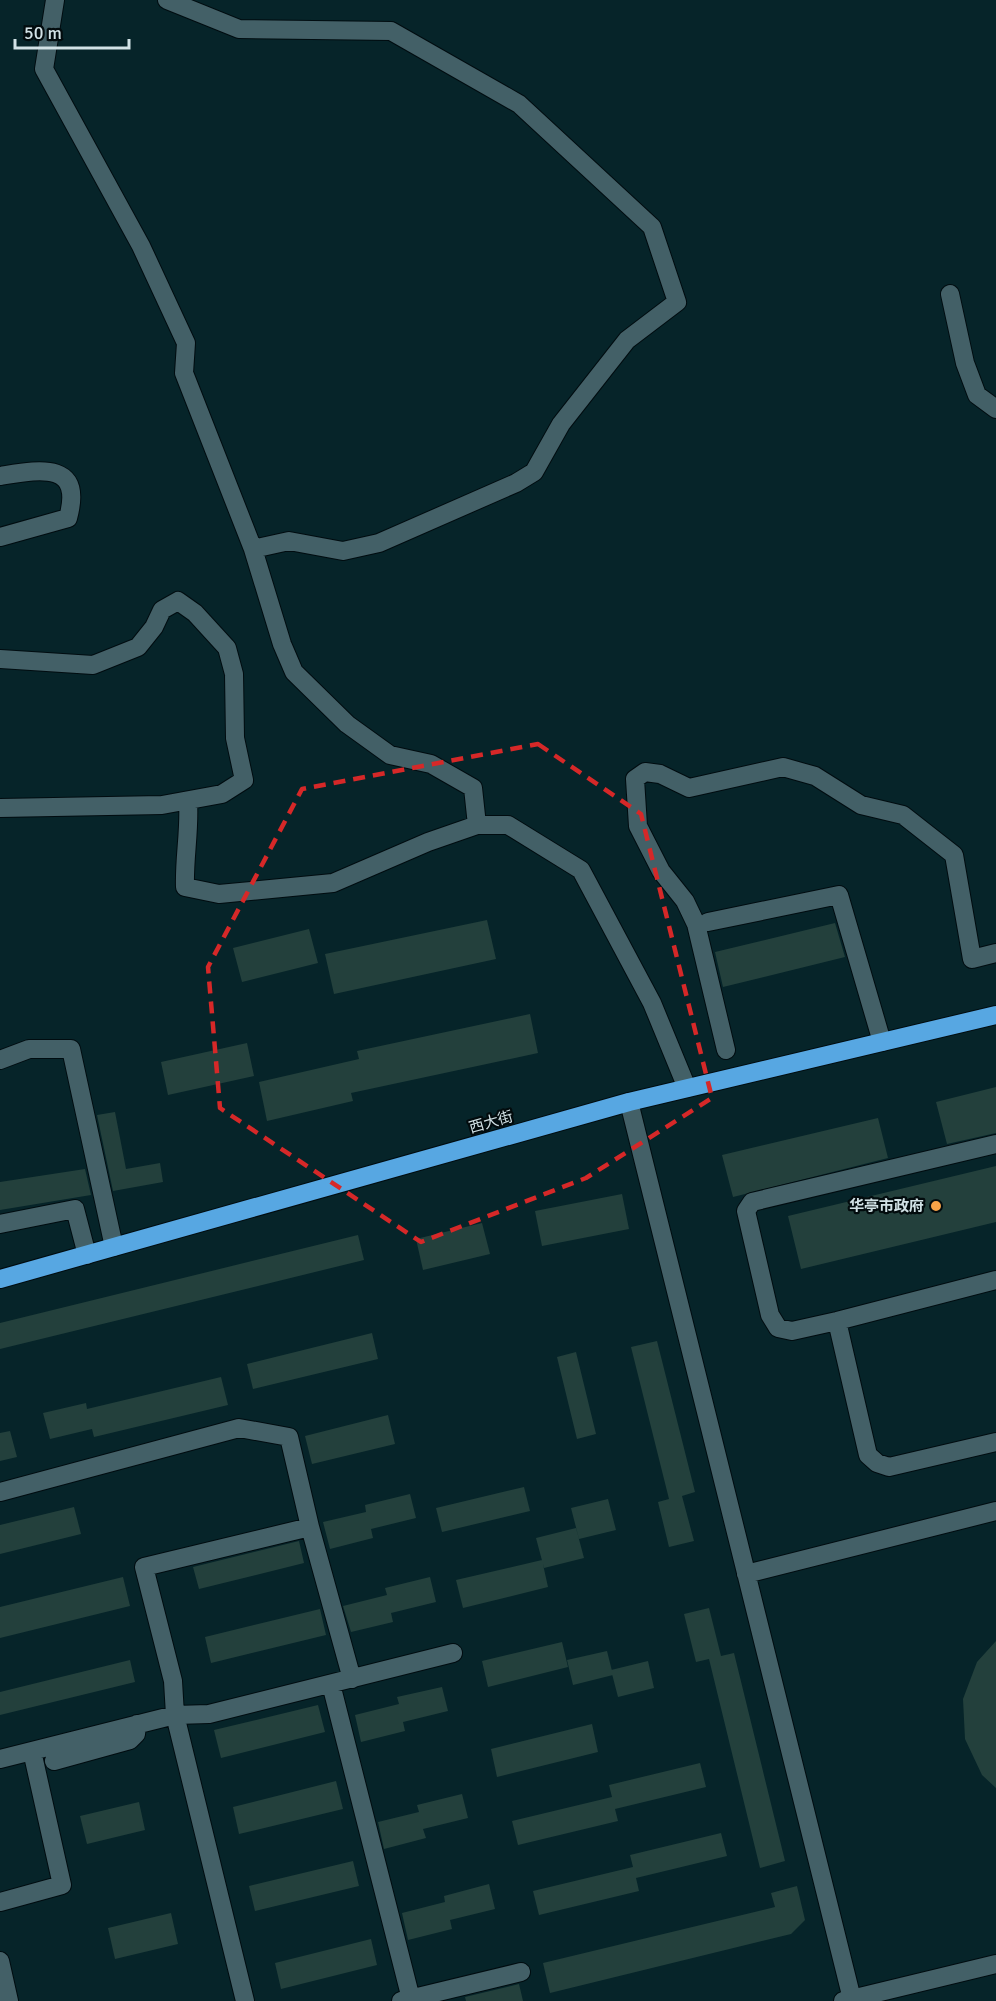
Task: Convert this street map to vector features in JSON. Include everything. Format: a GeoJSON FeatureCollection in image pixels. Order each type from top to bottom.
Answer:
{"type":"FeatureCollection","features":[{"type":"Feature","properties":{"kind":"highway","name":"西大街"},"geometry":{"type":"LineString","coordinates":[[0,1280],[629,1102],[996,1015]]}},
{"type":"Feature","properties":{"kind":"street"},"geometry":{"type":"LineString","coordinates":[[55,0],[44,69],[141,246],[186,343],[184,373],[254,549],[282,644],[294,672],[347,724],[390,755],[431,764],[473,788],[477,825]]}},
{"type":"Feature","properties":{"kind":"street"},"geometry":{"type":"LineString","coordinates":[[167,0],[239,29],[391,31],[519,104],[652,227],[677,302],[627,340],[561,424],[534,472],[516,483],[380,543],[343,550],[289,541],[254,549]]}},
{"type":"Feature","properties":{"kind":"street"},"geometry":{"type":"LineString","coordinates":[[950,294],[965,363],[977,395],[996,409]]}},
{"type":"Feature","properties":{"kind":"street"},"geometry":{"type":"LineString","coordinates":[[0,476],[38,469],[56,473],[70,485],[74,498],[69,518],[0,537]]}},
{"type":"Feature","properties":{"kind":"street"},"geometry":{"type":"LineString","coordinates":[[0,659],[93,665],[138,647],[154,627],[162,610],[178,601],[195,613],[227,648],[234,674],[235,738],[244,780],[222,794],[162,805],[0,808]]}},
{"type":"Feature","properties":{"kind":"street"},"geometry":{"type":"LineString","coordinates":[[726,1050],[696,924],[685,901],[661,871],[638,826],[635,779],[645,772],[660,774],[689,788],[783,767],[815,776],[861,805],[903,815],[954,855],[972,959],[996,953]]}},
{"type":"Feature","properties":{"kind":"street"},"geometry":{"type":"LineString","coordinates":[[188,801],[190,833],[184,863],[185,887],[219,894],[333,883],[428,842],[477,825],[508,825],[581,870],[652,1003],[687,1088]]}},
{"type":"Feature","properties":{"kind":"street"},"geometry":{"type":"LineString","coordinates":[[708,922],[839,895],[882,1042]]}},
{"type":"Feature","properties":{"kind":"street"},"geometry":{"type":"LineString","coordinates":[[0,1060],[29,1049],[71,1049],[114,1247]]}},
{"type":"Feature","properties":{"kind":"street"},"geometry":{"type":"LineString","coordinates":[[629,1102],[746,1574],[848,2000],[996,1964]]}},
{"type":"Feature","properties":{"kind":"street"},"geometry":{"type":"LineString","coordinates":[[996,1144],[752,1202],[746,1211],[770,1315],[778,1328],[792,1331],[996,1280]]}},
{"type":"Feature","properties":{"kind":"street"},"geometry":{"type":"LineString","coordinates":[[0,1224],[75,1209],[87,1255]]}},
{"type":"Feature","properties":{"kind":"street"},"geometry":{"type":"LineString","coordinates":[[837,1321],[868,1455],[877,1463],[889,1467],[996,1442]]}},
{"type":"Feature","properties":{"kind":"street"},"geometry":{"type":"LineString","coordinates":[[0,1492],[239,1428],[289,1437],[310,1527],[352,1679]]}},
{"type":"Feature","properties":{"kind":"street"},"geometry":{"type":"LineString","coordinates":[[746,1574],[996,1510]]}},
{"type":"Feature","properties":{"kind":"street"},"geometry":{"type":"LineString","coordinates":[[244,2001],[175,1715],[173,1681],[144,1568],[310,1527]]}},
{"type":"Feature","properties":{"kind":"street"},"geometry":{"type":"LineString","coordinates":[[0,1759],[175,1715],[209,1714],[453,1653]]}},
{"type":"Feature","properties":{"kind":"street"},"geometry":{"type":"LineString","coordinates":[[331,1684],[406,2000],[521,1972]]}},
{"type":"Feature","properties":{"kind":"street"},"geometry":{"type":"LineString","coordinates":[[54,1761],[130,1740],[136,1734],[137,1724]]}},
{"type":"Feature","properties":{"kind":"street"},"geometry":{"type":"LineString","coordinates":[[0,1902],[62,1885],[32,1751]]}},
{"type":"Feature","properties":{"kind":"street"},"geometry":{"type":"LineString","coordinates":[[0,1961],[9,2001]]}},
{"type":"Feature","properties":{"kind":"highlighted area"},"geometry":{"type":"Polygon","coordinates":[[[538,744],[641,814],[712,1098],[586,1178],[421,1242],[220,1108],[208,967],[302,789],[538,744]]]}},
{"type":"Feature","properties":{"kind":"building"},"geometry":{"type":"Polygon","coordinates":[[[487,920],[496,959],[334,994],[325,954],[487,920]]]}},
{"type":"Feature","properties":{"kind":"building"},"geometry":{"type":"Polygon","coordinates":[[[835,923],[845,957],[723,987],[715,952],[835,923]]]}},
{"type":"Feature","properties":{"kind":"building"},"geometry":{"type":"Polygon","coordinates":[[[309,929],[318,963],[242,982],[233,948],[309,929]]]}},
{"type":"Feature","properties":{"kind":"building"},"geometry":{"type":"Polygon","coordinates":[[[530,1014],[538,1053],[351,1093],[353,1101],[267,1121],[259,1082],[359,1059],[357,1051],[530,1014]]]}},
{"type":"Feature","properties":{"kind":"building"},"geometry":{"type":"Polygon","coordinates":[[[247,1043],[254,1076],[168,1095],[161,1062],[247,1043]]]}},
{"type":"Feature","properties":{"kind":"building"},"geometry":{"type":"Polygon","coordinates":[[[996,1087],[996,1133],[947,1144],[936,1102],[996,1087]]]}},
{"type":"Feature","properties":{"kind":"building"},"geometry":{"type":"Polygon","coordinates":[[[115,1112],[126,1169],[160,1163],[163,1182],[113,1191],[97,1115],[115,1112]]]}},
{"type":"Feature","properties":{"kind":"building"},"geometry":{"type":"Polygon","coordinates":[[[878,1118],[888,1158],[733,1197],[722,1155],[878,1118]]]}},
{"type":"Feature","properties":{"kind":"building"},"geometry":{"type":"Polygon","coordinates":[[[996,1166],[996,1222],[801,1269],[788,1216],[996,1166]]]}},
{"type":"Feature","properties":{"kind":"building"},"geometry":{"type":"Polygon","coordinates":[[[85,1169],[91,1195],[0,1210],[0,1182],[85,1169]]]}},
{"type":"Feature","properties":{"kind":"building"},"geometry":{"type":"Polygon","coordinates":[[[622,1194],[629,1229],[542,1246],[535,1211],[622,1194]]]}},
{"type":"Feature","properties":{"kind":"building"},"geometry":{"type":"Polygon","coordinates":[[[482,1223],[490,1254],[423,1270],[416,1239],[482,1223]]]}},
{"type":"Feature","properties":{"kind":"building"},"geometry":{"type":"Polygon","coordinates":[[[358,1235],[364,1260],[0,1349],[0,1323],[358,1235]]]}},
{"type":"Feature","properties":{"kind":"building"},"geometry":{"type":"Polygon","coordinates":[[[372,1333],[378,1359],[253,1389],[247,1364],[372,1333]]]}},
{"type":"Feature","properties":{"kind":"building"},"geometry":{"type":"Polygon","coordinates":[[[657,1341],[695,1492],[682,1496],[694,1541],[669,1547],[658,1502],[669,1499],[631,1347],[657,1341]]]}},
{"type":"Feature","properties":{"kind":"building"},"geometry":{"type":"Polygon","coordinates":[[[576,1352],[596,1434],[577,1439],[557,1357],[576,1352]]]}},
{"type":"Feature","properties":{"kind":"building"},"geometry":{"type":"Polygon","coordinates":[[[221,1377],[228,1405],[94,1437],[92,1429],[50,1439],[43,1413],[86,1403],[87,1409],[221,1377]]]}},
{"type":"Feature","properties":{"kind":"building"},"geometry":{"type":"Polygon","coordinates":[[[388,1415],[395,1444],[312,1464],[305,1436],[388,1415]]]}},
{"type":"Feature","properties":{"kind":"building"},"geometry":{"type":"Polygon","coordinates":[[[10,1431],[17,1457],[0,1461],[0,1433],[10,1431]]]}},
{"type":"Feature","properties":{"kind":"building"},"geometry":{"type":"Polygon","coordinates":[[[524,1487],[530,1511],[442,1532],[436,1508],[524,1487]]]}},
{"type":"Feature","properties":{"kind":"building"},"geometry":{"type":"Polygon","coordinates":[[[410,1494],[416,1518],[371,1529],[373,1538],[330,1549],[323,1522],[366,1512],[365,1505],[410,1494]]]}},
{"type":"Feature","properties":{"kind":"building"},"geometry":{"type":"Polygon","coordinates":[[[608,1499],[616,1530],[579,1539],[571,1508],[608,1499]]]}},
{"type":"Feature","properties":{"kind":"building"},"geometry":{"type":"Polygon","coordinates":[[[74,1507],[81,1534],[0,1554],[0,1525],[74,1507]]]}},
{"type":"Feature","properties":{"kind":"building"},"geometry":{"type":"Polygon","coordinates":[[[576,1528],[584,1558],[544,1568],[536,1538],[576,1528]]]}},
{"type":"Feature","properties":{"kind":"building"},"geometry":{"type":"Polygon","coordinates":[[[299,1541],[304,1563],[199,1589],[193,1567],[299,1541]]]}},
{"type":"Feature","properties":{"kind":"building"},"geometry":{"type":"Polygon","coordinates":[[[542,1560],[548,1587],[463,1608],[456,1580],[542,1560]]]}},
{"type":"Feature","properties":{"kind":"building"},"geometry":{"type":"Polygon","coordinates":[[[123,1577],[130,1606],[0,1638],[0,1607],[123,1577]]]}},
{"type":"Feature","properties":{"kind":"building"},"geometry":{"type":"Polygon","coordinates":[[[430,1577],[436,1602],[391,1613],[393,1622],[351,1632],[343,1606],[387,1595],[385,1588],[430,1577]]]}},
{"type":"Feature","properties":{"kind":"building"},"geometry":{"type":"Polygon","coordinates":[[[709,1608],[721,1656],[734,1653],[785,1861],[760,1868],[709,1659],[696,1662],[684,1614],[709,1608]]]}},
{"type":"Feature","properties":{"kind":"building"},"geometry":{"type":"Polygon","coordinates":[[[320,1609],[326,1635],[211,1663],[205,1637],[320,1609]]]}},
{"type":"Feature","properties":{"kind":"building"},"geometry":{"type":"Polygon","coordinates":[[[996,1641],[996,1788],[982,1775],[965,1739],[963,1699],[977,1662],[996,1641]]]}},
{"type":"Feature","properties":{"kind":"building"},"geometry":{"type":"Polygon","coordinates":[[[562,1642],[568,1667],[488,1687],[482,1661],[562,1642]]]}},
{"type":"Feature","properties":{"kind":"building"},"geometry":{"type":"Polygon","coordinates":[[[607,1651],[613,1675],[573,1685],[567,1660],[607,1651]]]}},
{"type":"Feature","properties":{"kind":"building"},"geometry":{"type":"Polygon","coordinates":[[[130,1660],[135,1682],[0,1715],[0,1692],[130,1660]]]}},
{"type":"Feature","properties":{"kind":"building"},"geometry":{"type":"Polygon","coordinates":[[[648,1661],[654,1688],[618,1697],[611,1670],[648,1661]]]}},
{"type":"Feature","properties":{"kind":"building"},"geometry":{"type":"Polygon","coordinates":[[[442,1687],[448,1711],[403,1722],[405,1731],[361,1742],[355,1715],[399,1704],[397,1697],[442,1687]]]}},
{"type":"Feature","properties":{"kind":"building"},"geometry":{"type":"Polygon","coordinates":[[[318,1705],[325,1732],[221,1758],[214,1730],[318,1705]]]}},
{"type":"Feature","properties":{"kind":"building"},"geometry":{"type":"Polygon","coordinates":[[[592,1724],[598,1752],[497,1777],[491,1749],[592,1724]]]}},
{"type":"Feature","properties":{"kind":"building"},"geometry":{"type":"Polygon","coordinates":[[[700,1763],[706,1787],[615,1809],[618,1821],[518,1845],[512,1821],[612,1797],[609,1785],[700,1763]]]}},
{"type":"Feature","properties":{"kind":"building"},"geometry":{"type":"Polygon","coordinates":[[[336,1781],[343,1809],[239,1834],[233,1807],[336,1781]]]}},
{"type":"Feature","properties":{"kind":"building"},"geometry":{"type":"Polygon","coordinates":[[[462,1794],[468,1818],[423,1829],[426,1838],[384,1849],[378,1822],[419,1812],[417,1805],[462,1794]]]}},
{"type":"Feature","properties":{"kind":"building"},"geometry":{"type":"Polygon","coordinates":[[[139,1802],[145,1830],[87,1844],[80,1816],[139,1802]]]}},
{"type":"Feature","properties":{"kind":"building"},"geometry":{"type":"Polygon","coordinates":[[[721,1833],[727,1856],[636,1878],[639,1891],[539,1915],[533,1891],[633,1867],[630,1855],[721,1833]]]}},
{"type":"Feature","properties":{"kind":"building"},"geometry":{"type":"Polygon","coordinates":[[[353,1861],[359,1886],[255,1911],[249,1886],[353,1861]]]}},
{"type":"Feature","properties":{"kind":"building"},"geometry":{"type":"Polygon","coordinates":[[[489,1884],[495,1909],[450,1920],[452,1929],[408,1940],[402,1913],[445,1902],[444,1896],[489,1884]]]}},
{"type":"Feature","properties":{"kind":"building"},"geometry":{"type":"Polygon","coordinates":[[[797,1886],[805,1920],[791,1934],[550,1993],[543,1963],[775,1907],[771,1893],[797,1886]]]}},
{"type":"Feature","properties":{"kind":"building"},"geometry":{"type":"Polygon","coordinates":[[[171,1913],[178,1944],[115,1959],[108,1928],[171,1913]]]}},
{"type":"Feature","properties":{"kind":"building"},"geometry":{"type":"Polygon","coordinates":[[[371,1939],[377,1965],[281,1989],[275,1963],[371,1939]]]}},
{"type":"Feature","properties":{"kind":"building"},"geometry":{"type":"Polygon","coordinates":[[[519,1984],[523,2001],[466,2001],[465,1997],[519,1984]]]}},
{"type":"Feature","properties":{"kind":"place","name":"华亭市政府"},"geometry":{"type":"Point","coordinates":[936,1206]}}]}
